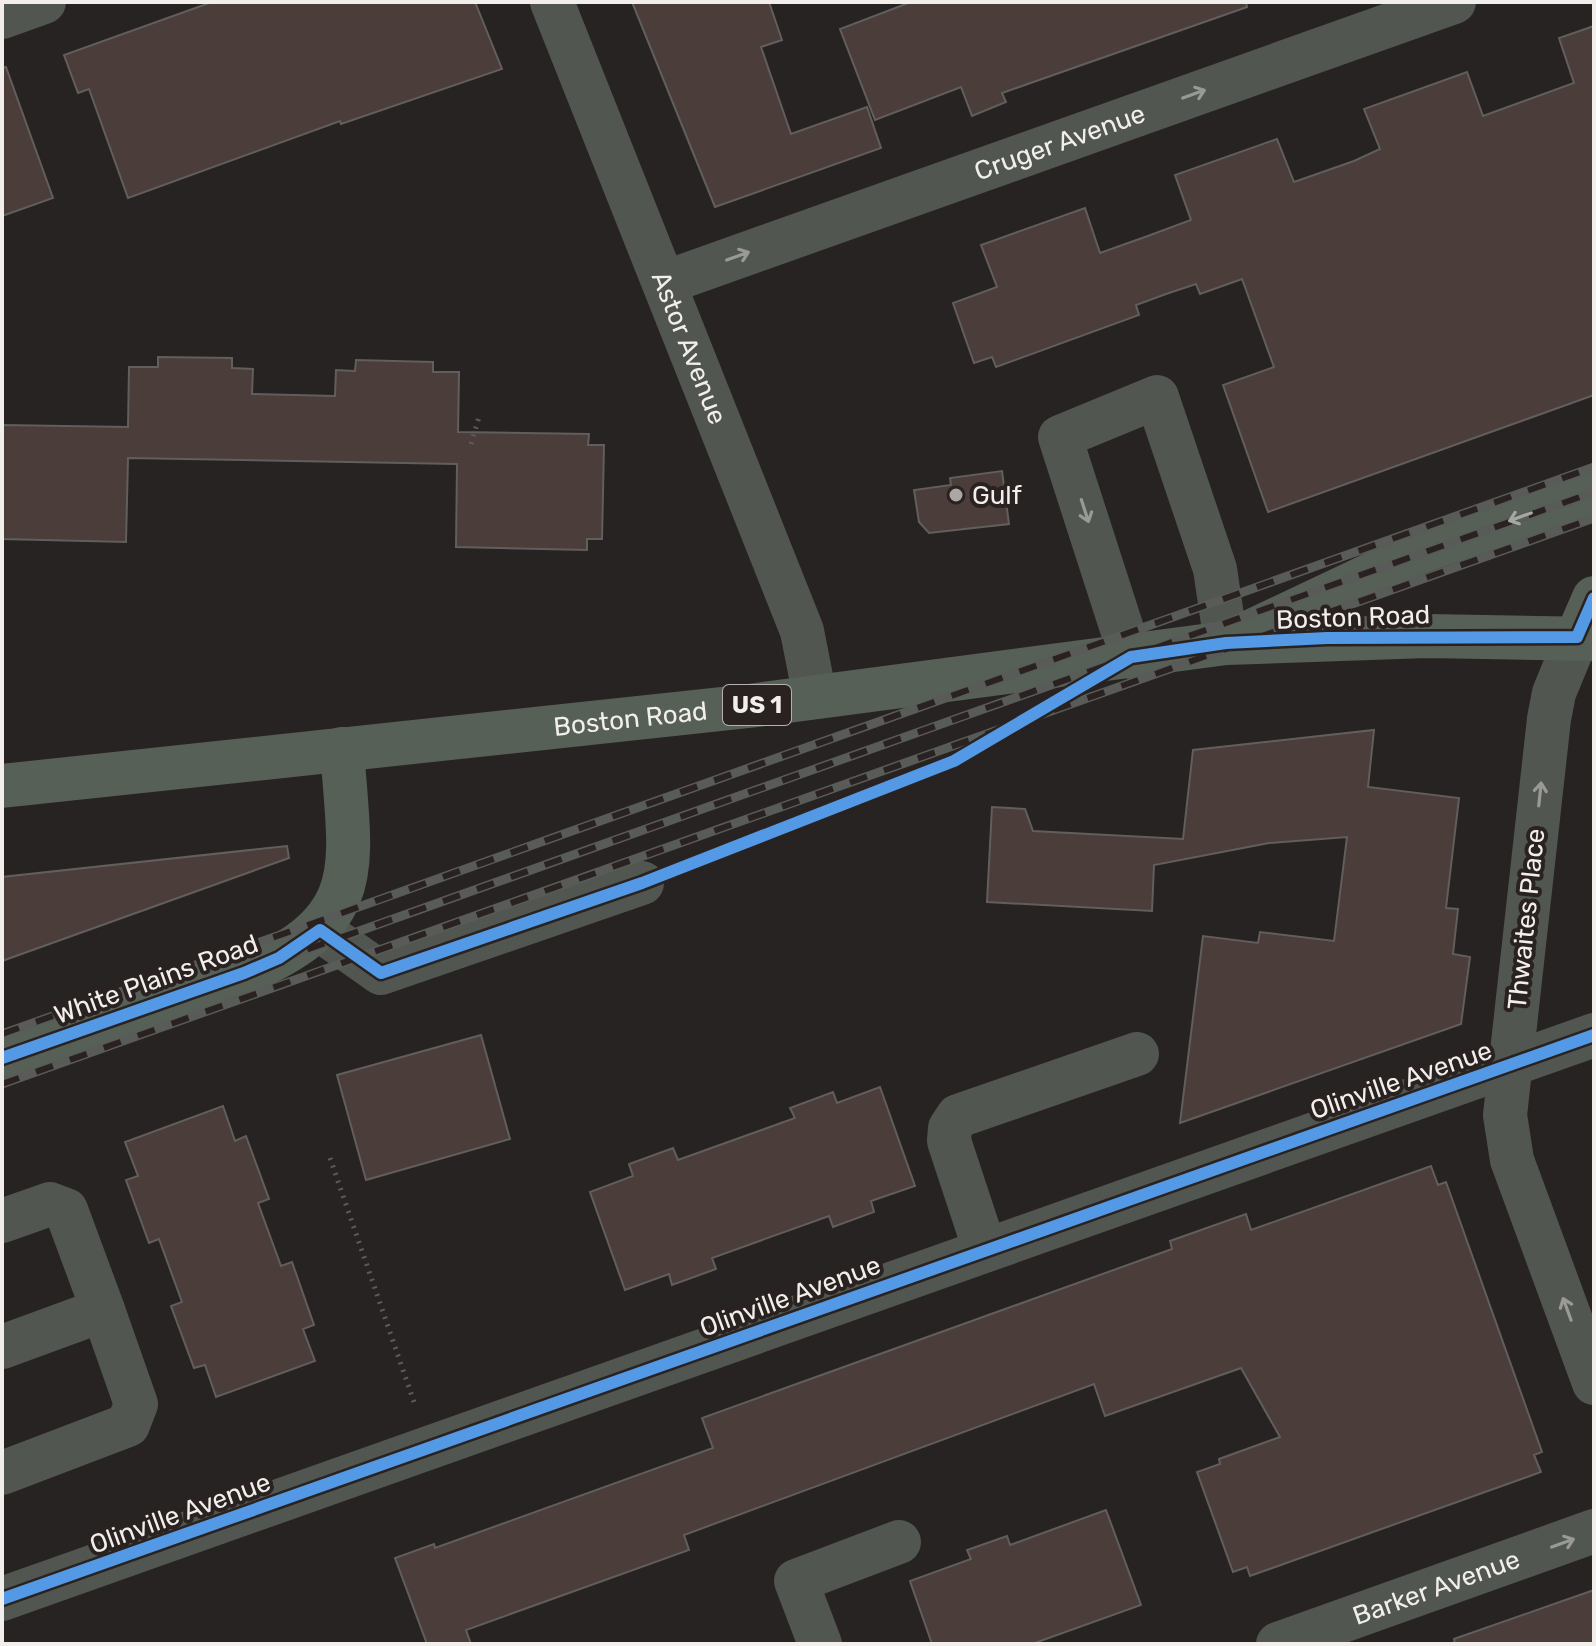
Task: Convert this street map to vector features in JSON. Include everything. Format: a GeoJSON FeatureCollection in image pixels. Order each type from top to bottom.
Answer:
{"type":"FeatureCollection","features":[{"type":"Feature","properties":{"kind":"main road"},"geometry":{"type":"LineString","coordinates":[[1226,643],[1417,553],[1594,491]]}},
{"type":"Feature","properties":{"kind":"main road","name":"Boston Road"},"geometry":{"type":"LineString","coordinates":[[2,786],[815,697],[1226,643],[1588,625]]}},
{"type":"Feature","properties":{"kind":"main road","name":"White Plains Road"},"geometry":{"type":"LineString","coordinates":[[2,1058],[244,973],[279,958],[320,930],[341,899],[348,867],[342,749]]}},
{"type":"Feature","properties":{"kind":"street"},"geometry":{"type":"LineString","coordinates":[[2,17],[44,2]]}},
{"type":"Feature","properties":{"kind":"street","name":"Astor Avenue"},"geometry":{"type":"LineString","coordinates":[[552,2],[802,631],[815,697]]}},
{"type":"Feature","properties":{"kind":"street","name":"Cruger Avenue"},"geometry":{"type":"LineString","coordinates":[[664,283],[1454,2]]}},
{"type":"Feature","properties":{"kind":"street"},"geometry":{"type":"LineString","coordinates":[[1131,657],[1060,437],[1157,397],[1215,569],[1226,643]]}},
{"type":"Feature","properties":{"kind":"street","name":"Thwaites Place"},"geometry":{"type":"LineString","coordinates":[[1588,625],[1554,693],[1549,719],[1507,1066],[1505,1115],[1512,1160],[1594,1383]]}},
{"type":"Feature","properties":{"kind":"street"},"geometry":{"type":"LineString","coordinates":[[320,930],[381,973],[642,883]]}},
{"type":"Feature","properties":{"kind":"street","name":"Olinville Avenue"},"geometry":{"type":"LineString","coordinates":[[2,1599],[1594,1035]]}},
{"type":"Feature","properties":{"kind":"street"},"geometry":{"type":"LineString","coordinates":[[985,1250],[949,1141],[950,1128],[958,1116],[1137,1054]]}},
{"type":"Feature","properties":{"kind":"street"},"geometry":{"type":"LineString","coordinates":[[2,1221],[50,1204],[66,1210],[136,1404],[128,1425],[2,1473]]}},
{"type":"Feature","properties":{"kind":"street"},"geometry":{"type":"LineString","coordinates":[[2,1347],[103,1310]]}},
{"type":"Feature","properties":{"kind":"street","name":"Barker Avenue"},"geometry":{"type":"LineString","coordinates":[[1278,1644],[1594,1531]]}},
{"type":"Feature","properties":{"kind":"street"},"geometry":{"type":"LineString","coordinates":[[820,1644],[796,1581],[899,1542]]}},
{"type":"Feature","properties":{"kind":"path"},"geometry":{"type":"LineString","coordinates":[[471,444],[479,417]]}},
{"type":"Feature","properties":{"kind":"path"},"geometry":{"type":"LineString","coordinates":[[330,1158],[415,1405]]}},
{"type":"Feature","properties":{"kind":"building"},"geometry":{"type":"Polygon","coordinates":[[[212,2],[475,2],[502,69],[341,124],[340,121],[128,198],[89,89],[78,93],[64,55],[212,2]]]}},
{"type":"Feature","properties":{"kind":"building"},"geometry":{"type":"Polygon","coordinates":[[[632,2],[769,2],[782,40],[761,47],[791,134],[867,107],[881,148],[715,207],[632,2]]]}},
{"type":"Feature","properties":{"kind":"building"},"geometry":{"type":"Polygon","coordinates":[[[911,2],[1246,2],[1247,7],[1002,93],[1006,102],[972,116],[961,87],[875,120],[840,29],[911,2]]]}},
{"type":"Feature","properties":{"kind":"building"},"geometry":{"type":"Polygon","coordinates":[[[1594,26],[1594,395],[1268,512],[1223,385],[1274,367],[1242,279],[1200,294],[1196,284],[1166,294],[1136,305],[1139,315],[996,367],[992,357],[974,363],[953,303],[997,287],[981,245],[1085,208],[1100,253],[1145,237],[1191,220],[1175,175],[1277,139],[1294,182],[1354,161],[1380,149],[1364,109],[1467,72],[1483,116],[1574,83],[1559,38],[1594,26]]]}},
{"type":"Feature","properties":{"kind":"building"},"geometry":{"type":"Polygon","coordinates":[[[6,67],[53,198],[2,216],[2,68],[6,67]]]}},
{"type":"Feature","properties":{"kind":"building"},"geometry":{"type":"Polygon","coordinates":[[[158,357],[232,358],[232,368],[253,369],[252,394],[335,396],[336,370],[355,371],[356,360],[433,362],[433,372],[459,372],[458,432],[589,434],[588,445],[604,445],[602,539],[587,539],[587,550],[456,547],[457,464],[128,458],[126,542],[2,539],[2,425],[128,427],[129,367],[158,367],[158,357]]]}},
{"type":"Feature","properties":{"kind":"building"},"geometry":{"type":"Polygon","coordinates":[[[1002,471],[1009,524],[929,533],[919,522],[914,490],[951,485],[950,478],[1002,471]]]}},
{"type":"Feature","properties":{"kind":"building"},"geometry":{"type":"Polygon","coordinates":[[[1374,730],[1368,787],[1459,798],[1446,908],[1458,909],[1453,954],[1470,957],[1461,1024],[1180,1123],[1203,936],[1258,943],[1260,932],[1334,941],[1347,837],[1269,843],[1154,865],[1152,911],[987,902],[992,807],[1025,809],[1033,831],[1183,839],[1193,750],[1374,730]]]}},
{"type":"Feature","properties":{"kind":"building"},"geometry":{"type":"Polygon","coordinates":[[[287,846],[289,858],[2,961],[2,877],[287,846]]]}},
{"type":"Feature","properties":{"kind":"building"},"geometry":{"type":"Polygon","coordinates":[[[481,1035],[510,1139],[366,1180],[337,1075],[481,1035]]]}},
{"type":"Feature","properties":{"kind":"building"},"geometry":{"type":"Polygon","coordinates":[[[880,1087],[915,1186],[871,1201],[874,1212],[833,1227],[829,1216],[712,1258],[716,1269],[672,1285],[669,1274],[625,1290],[590,1192],[633,1176],[629,1164],[673,1148],[678,1160],[795,1118],[790,1108],[833,1092],[837,1103],[880,1087]]]}},
{"type":"Feature","properties":{"kind":"building"},"geometry":{"type":"Polygon","coordinates":[[[223,1106],[235,1141],[246,1136],[269,1199],[258,1203],[281,1266],[292,1262],[314,1325],[303,1329],[315,1361],[216,1397],[205,1365],[194,1368],[171,1306],[182,1302],[159,1239],[149,1243],[126,1180],[138,1176],[125,1142],[223,1106]]]}},
{"type":"Feature","properties":{"kind":"building"},"geometry":{"type":"Polygon","coordinates":[[[1431,1166],[1438,1185],[1446,1182],[1542,1452],[1534,1455],[1541,1472],[1250,1576],[1247,1567],[1233,1572],[1197,1472],[1220,1464],[1219,1459],[1280,1437],[1241,1368],[1105,1416],[1094,1384],[684,1535],[689,1550],[466,1630],[471,1644],[427,1644],[395,1558],[434,1544],[435,1548],[713,1448],[702,1418],[1172,1249],[1170,1241],[1246,1214],[1251,1230],[1431,1166]]]}},
{"type":"Feature","properties":{"kind":"building"},"geometry":{"type":"Polygon","coordinates":[[[1106,1510],[1141,1605],[1032,1644],[932,1644],[910,1581],[971,1559],[967,1550],[1007,1536],[1010,1545],[1106,1510]]]}},
{"type":"Feature","properties":{"kind":"building"},"geometry":{"type":"Polygon","coordinates":[[[1594,1590],[1594,1644],[1455,1644],[1454,1639],[1594,1590]]]}},
{"type":"Feature","properties":{"kind":"railway"},"geometry":{"type":"LineString","coordinates":[[2,1034],[1594,467]]}},
{"type":"Feature","properties":{"kind":"railway"},"geometry":{"type":"LineString","coordinates":[[2,1058],[1594,492]]}},
{"type":"Feature","properties":{"kind":"railway"},"geometry":{"type":"LineString","coordinates":[[2,1084],[1594,518]]}},
{"type":"Feature","properties":{"kind":"cycle path"},"geometry":{"type":"LineString","coordinates":[[2,1058],[244,973],[279,958],[320,930],[381,973],[642,883],[954,761],[1131,657],[1226,643],[1327,638],[1577,637],[1594,598]]}},
{"type":"Feature","properties":{"kind":"cycle path"},"geometry":{"type":"LineString","coordinates":[[2,1599],[1594,1035]]}},
{"type":"Feature","properties":{"kind":"place","name":"Gulf"},"geometry":{"type":"Point","coordinates":[956,495]}}]}
